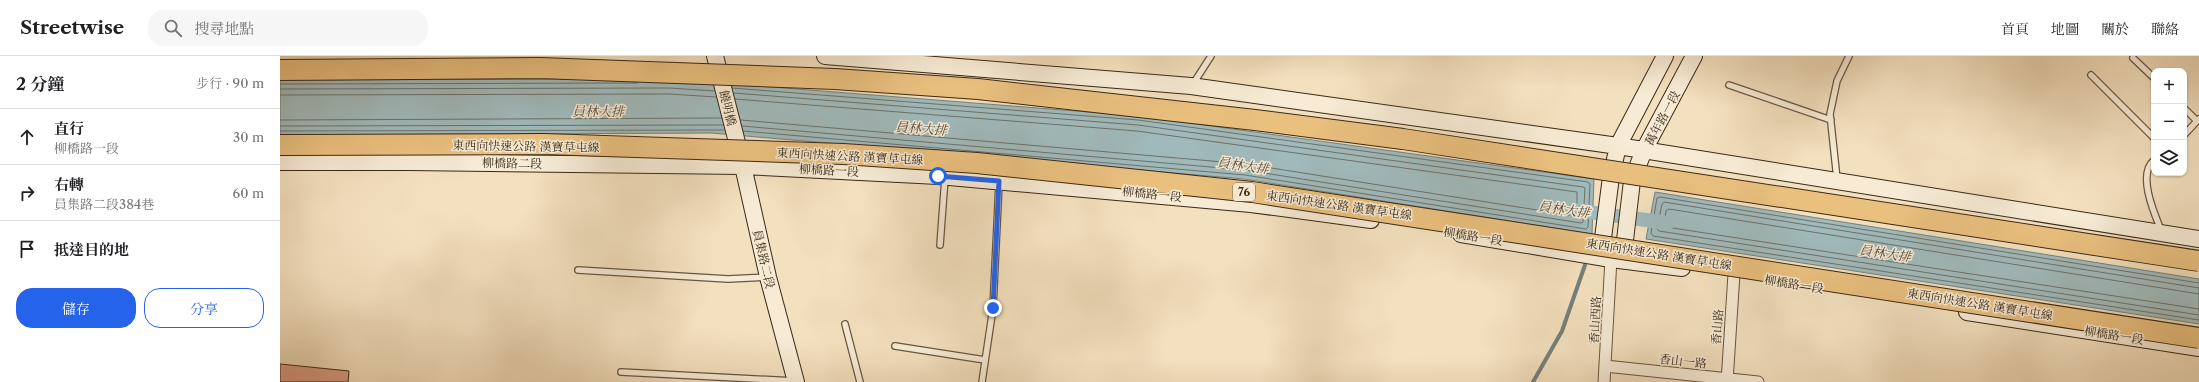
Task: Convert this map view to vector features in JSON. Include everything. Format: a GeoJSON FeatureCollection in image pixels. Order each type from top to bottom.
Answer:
{"type":"FeatureCollection","features":[{"type":"Feature","properties":{"kind":"highway"},"geometry":{"type":"LineString","coordinates":[[280,70],[540,68],[819,79],[978,89],[1256,120],[1403,139],[2199,260]]}},
{"type":"Feature","properties":{"kind":"highway","name":"東西向快速公路 漢寶草屯線"},"geometry":{"type":"LineString","coordinates":[[280,146],[544,144],[843,154],[977,163],[1275,196],[2199,338]]}},
{"type":"Feature","properties":{"kind":"main road","name":"饒明橋"},"geometry":{"type":"LineString","coordinates":[[715,56],[736,136]]}},
{"type":"Feature","properties":{"kind":"main road"},"geometry":{"type":"LineString","coordinates":[[825,56],[941,62],[1191,86],[1618,146],[2199,239]]}},
{"type":"Feature","properties":{"kind":"main road"},"geometry":{"type":"LineString","coordinates":[[1611,259],[1604,238],[1611,177],[1618,146],[1665,56]]}},
{"type":"Feature","properties":{"kind":"main road","name":"萬年路一段"},"geometry":{"type":"LineString","coordinates":[[1611,259],[1625,240],[1632,181],[1644,150],[1694,56]]}},
{"type":"Feature","properties":{"kind":"main road","name":"員集路二段"},"geometry":{"type":"LineString","coordinates":[[736,136],[768,277],[796,382]]}},
{"type":"Feature","properties":{"kind":"main road","name":"柳橋路二段"},"geometry":{"type":"LineString","coordinates":[[280,162],[743,166]]}},
{"type":"Feature","properties":{"kind":"main road","name":"柳橋路一段"},"geometry":{"type":"LineString","coordinates":[[743,166],[945,176],[1251,204],[1394,223],[1611,259],[1734,274],[2199,348]]}},
{"type":"Feature","properties":{"kind":"street","name":"香山西路"},"geometry":{"type":"LineString","coordinates":[[1604,382],[1611,259]]}},
{"type":"Feature","properties":{"kind":"street","name":"香山路"},"geometry":{"type":"LineString","coordinates":[[1727,380],[1734,274]]}},
{"type":"Feature","properties":{"kind":"street","name":"香山一路"},"geometry":{"type":"LineString","coordinates":[[1605,366],[1727,380],[1758,382]]}},
{"type":"Feature","properties":{"kind":"lane"},"geometry":{"type":"LineString","coordinates":[[1191,86],[1211,56]]}},
{"type":"Feature","properties":{"kind":"lane"},"geometry":{"type":"LineString","coordinates":[[1837,181],[1831,120],[1837,81],[1848,56]]}},
{"type":"Feature","properties":{"kind":"lane"},"geometry":{"type":"LineString","coordinates":[[2133,58],[2151,75]]}},
{"type":"Feature","properties":{"kind":"lane"},"geometry":{"type":"LineString","coordinates":[[2091,75],[2151,135]]}},
{"type":"Feature","properties":{"kind":"lane"},"geometry":{"type":"LineString","coordinates":[[1729,85],[1831,120]]}},
{"type":"Feature","properties":{"kind":"lane"},"geometry":{"type":"LineString","coordinates":[[2187,111],[2198,120],[2187,132]]}},
{"type":"Feature","properties":{"kind":"lane"},"geometry":{"type":"LineString","coordinates":[[2151,162],[2149,164],[2147,173],[2150,204],[2162,232]]}},
{"type":"Feature","properties":{"kind":"lane"},"geometry":{"type":"LineString","coordinates":[[940,246],[945,176]]}},
{"type":"Feature","properties":{"kind":"lane"},"geometry":{"type":"LineString","coordinates":[[982,382],[993,308],[999,181]]}},
{"type":"Feature","properties":{"kind":"lane"},"geometry":{"type":"LineString","coordinates":[[578,270],[728,279],[768,277]]}},
{"type":"Feature","properties":{"kind":"lane"},"geometry":{"type":"LineString","coordinates":[[845,324],[860,382]]}},
{"type":"Feature","properties":{"kind":"lane"},"geometry":{"type":"LineString","coordinates":[[895,346],[985,360]]}},
{"type":"Feature","properties":{"kind":"lane"},"geometry":{"type":"LineString","coordinates":[[621,372],[796,382]]}},
{"type":"Feature","properties":{"kind":"water"},"geometry":{"type":"Polygon","coordinates":[[[670,79],[1139,116],[1594,179],[1592,234],[1244,179],[711,133],[280,135],[280,80],[670,79]]]}},
{"type":"Feature","properties":{"kind":"water"},"geometry":{"type":"Polygon","coordinates":[[[1655,192],[2199,279],[2199,324],[1646,239],[1655,192]]]}},
{"type":"Feature","properties":{"kind":"building"},"geometry":{"type":"Polygon","coordinates":[[[280,364],[349,371],[348,382],[280,382],[280,364]]]}},
{"type":"Feature","properties":{"kind":"waterway","name":"員林大排"},"geometry":{"type":"LineString","coordinates":[[1574,210],[1668,223]]}},
{"type":"Feature","properties":{"kind":"waterway"},"geometry":{"type":"LineString","coordinates":[[1533,382],[1562,331],[1585,265]]}},
{"type":"Feature","properties":{"kind":"route"},"geometry":{"type":"LineString","coordinates":[[938,176],[999,181],[993,308]]}}]}
